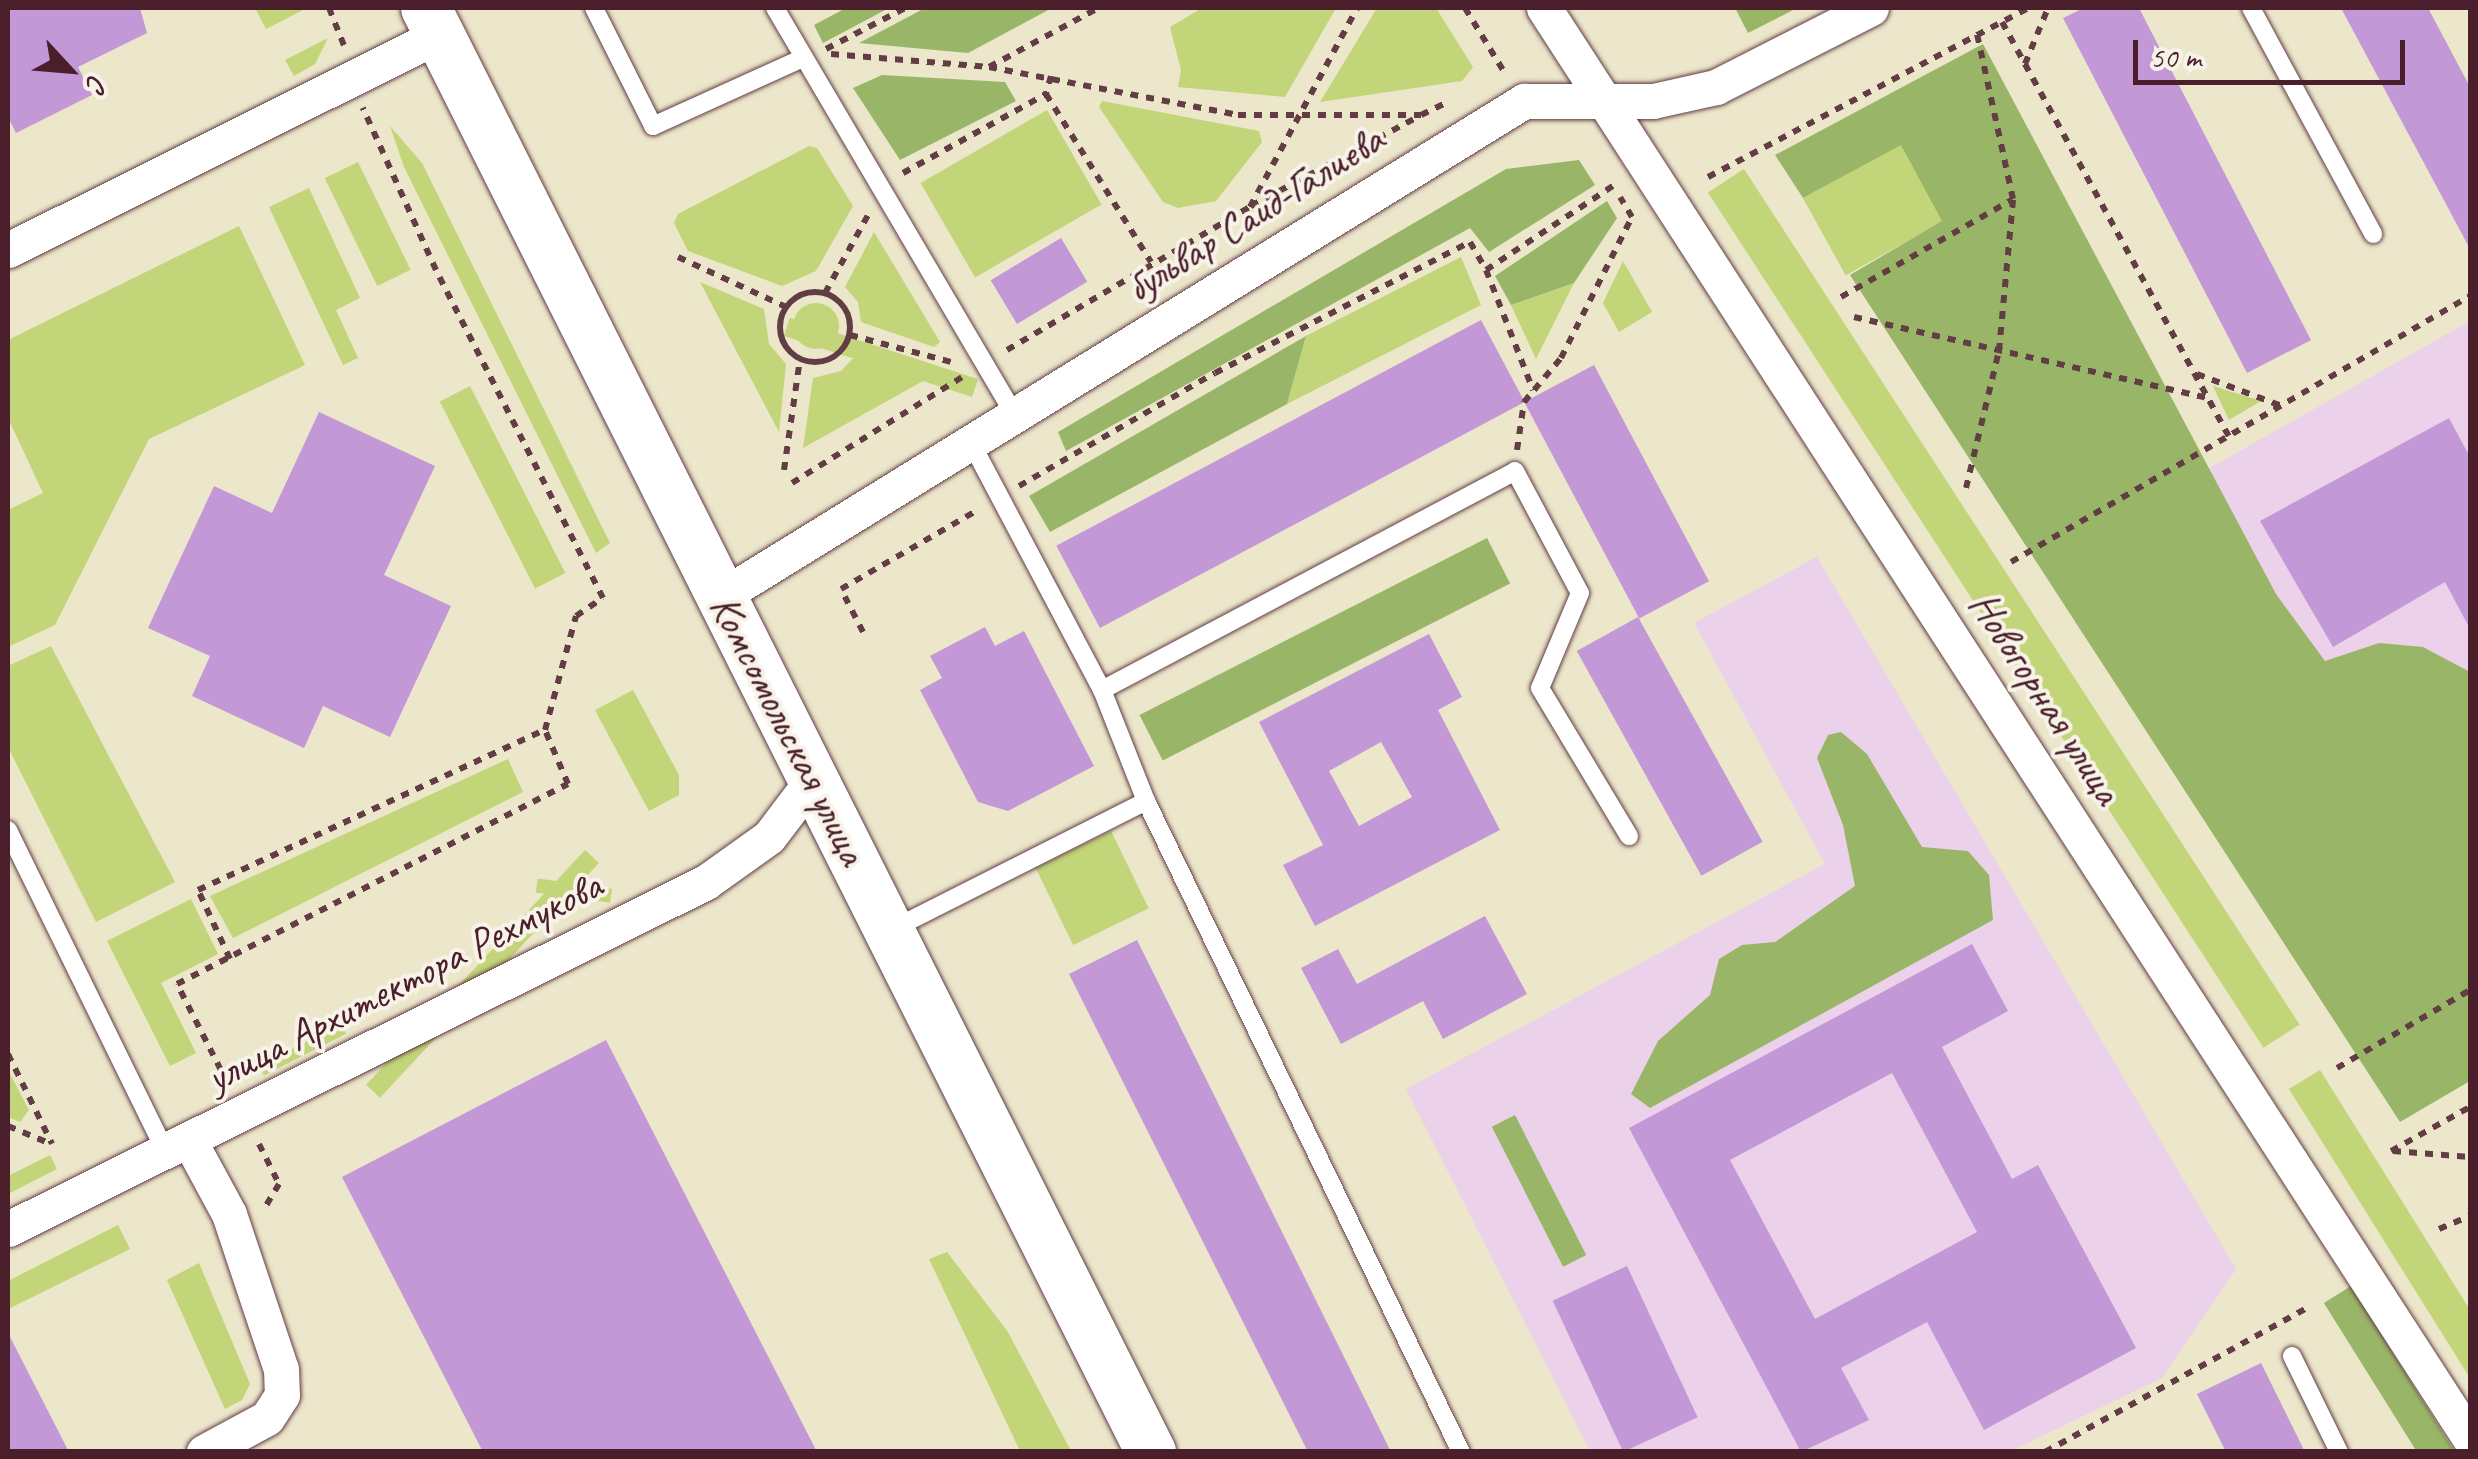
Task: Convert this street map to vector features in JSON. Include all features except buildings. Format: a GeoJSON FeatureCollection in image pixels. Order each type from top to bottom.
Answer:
{"type":"FeatureCollection","features":[{"type":"Feature","properties":{"kind":"main road","name":"Комсомольская улица"},"geometry":{"type":"LineString","coordinates":[[433,21],[1152,1452]]}},
{"type":"Feature","properties":{"kind":"street","name":"Новогорная улица"},"geometry":{"type":"LineString","coordinates":[[1544,8],[2470,1439]]}},
{"type":"Feature","properties":{"kind":"street","name":"бульвар Саид-Галиева"},"geometry":{"type":"LineString","coordinates":[[720,597],[1524,102],[1653,101],[1716,87],[1871,8]]}},
{"type":"Feature","properties":{"kind":"street"},"geometry":{"type":"LineString","coordinates":[[8,250],[354,78],[433,21]]}},
{"type":"Feature","properties":{"kind":"street","name":"улица Архитектора Рехмукова"},"geometry":{"type":"LineString","coordinates":[[8,1229],[706,882],[770,837],[813,779]]}},
{"type":"Feature","properties":{"kind":"street"},"geometry":{"type":"LineString","coordinates":[[178,1147],[233,1230],[282,1369],[282,1395],[267,1418],[208,1451]]}},
{"type":"Feature","properties":{"kind":"lane"},"geometry":{"type":"LineString","coordinates":[[594,8],[653,126],[802,58]]}},
{"type":"Feature","properties":{"kind":"lane"},"geometry":{"type":"LineString","coordinates":[[776,8],[1014,414]]}},
{"type":"Feature","properties":{"kind":"lane"},"geometry":{"type":"LineString","coordinates":[[2251,8],[2372,234]]}},
{"type":"Feature","properties":{"kind":"lane"},"geometry":{"type":"LineString","coordinates":[[970,442],[1102,690],[1146,801],[1461,1452]]}},
{"type":"Feature","properties":{"kind":"lane"},"geometry":{"type":"LineString","coordinates":[[1102,690],[1515,471],[1580,593],[1540,688],[1629,836]]}},
{"type":"Feature","properties":{"kind":"lane"},"geometry":{"type":"LineString","coordinates":[[890,930],[1146,801]]}},
{"type":"Feature","properties":{"kind":"lane"},"geometry":{"type":"LineString","coordinates":[[8,830],[178,1147]]}},
{"type":"Feature","properties":{"kind":"lane"},"geometry":{"type":"LineString","coordinates":[[2292,1356],[2339,1452]]}},
{"type":"Feature","properties":{"kind":"path"},"geometry":{"type":"LineString","coordinates":[[233,1230],[260,1215],[279,1184],[176,984],[568,784],[544,730],[576,616],[603,598],[370,134],[328,8]]}},
{"type":"Feature","properties":{"kind":"path"},"geometry":{"type":"LineString","coordinates":[[905,8],[820,53],[1052,76],[1238,115],[1292,119],[1421,115]]}},
{"type":"Feature","properties":{"kind":"path"},"geometry":{"type":"LineString","coordinates":[[990,67],[1098,8]]}},
{"type":"Feature","properties":{"kind":"path"},"geometry":{"type":"LineString","coordinates":[[1250,207],[1292,119],[1357,8]]}},
{"type":"Feature","properties":{"kind":"path"},"geometry":{"type":"LineString","coordinates":[[1708,176],[2029,8]]}},
{"type":"Feature","properties":{"kind":"path"},"geometry":{"type":"LineString","coordinates":[[2024,64],[2048,8]]}},
{"type":"Feature","properties":{"kind":"path"},"geometry":{"type":"LineString","coordinates":[[2002,22],[2229,436]]}},
{"type":"Feature","properties":{"kind":"path"},"geometry":{"type":"LineString","coordinates":[[1966,488],[2000,350],[2013,199],[1977,34]]}},
{"type":"Feature","properties":{"kind":"path"},"geometry":{"type":"LineString","coordinates":[[1489,83],[1506,75]]}},
{"type":"Feature","properties":{"kind":"path"},"geometry":{"type":"LineString","coordinates":[[894,178],[1046,94],[1052,76]]}},
{"type":"Feature","properties":{"kind":"path"},"geometry":{"type":"LineString","coordinates":[[1046,94],[1151,262],[1455,99]]}},
{"type":"Feature","properties":{"kind":"path"},"geometry":{"type":"LineString","coordinates":[[1486,270],[1613,186]]}},
{"type":"Feature","properties":{"kind":"path"},"geometry":{"type":"LineString","coordinates":[[1841,297],[2013,199]]}},
{"type":"Feature","properties":{"kind":"path"},"geometry":{"type":"LineString","coordinates":[[825,293],[872,209]]}},
{"type":"Feature","properties":{"kind":"path"},"geometry":{"type":"LineString","coordinates":[[1515,471],[1524,402],[1561,358],[1632,217]]}},
{"type":"Feature","properties":{"kind":"path"},"geometry":{"type":"LineString","coordinates":[[862,632],[841,589],[1215,372],[1470,242],[1486,270],[1533,390]]}},
{"type":"Feature","properties":{"kind":"path"},"geometry":{"type":"LineString","coordinates":[[678,257],[786,307]]}},
{"type":"Feature","properties":{"kind":"path"},"geometry":{"type":"LineString","coordinates":[[784,470],[800,359],[781,337],[786,307],[803,294],[825,293],[848,314],[850,335],[831,359],[800,359]]}},
{"type":"Feature","properties":{"kind":"path"},"geometry":{"type":"LineString","coordinates":[[2011,562],[2470,296]]}},
{"type":"Feature","properties":{"kind":"path"},"geometry":{"type":"LineString","coordinates":[[1854,317],[2209,398]]}},
{"type":"Feature","properties":{"kind":"path"},"geometry":{"type":"LineString","coordinates":[[850,335],[964,366]]}},
{"type":"Feature","properties":{"kind":"path"},"geometry":{"type":"LineString","coordinates":[[2197,374],[2280,406]]}},
{"type":"Feature","properties":{"kind":"path"},"geometry":{"type":"LineString","coordinates":[[230,959],[198,890],[544,730]]}},
{"type":"Feature","properties":{"kind":"path"},"geometry":{"type":"LineString","coordinates":[[2337,1068],[2470,990]]}},
{"type":"Feature","properties":{"kind":"path"},"geometry":{"type":"LineString","coordinates":[[8,1054],[52,1144],[8,1126]]}},
{"type":"Feature","properties":{"kind":"path"},"geometry":{"type":"LineString","coordinates":[[2470,1107],[2392,1151],[2470,1157]]}},
{"type":"Feature","properties":{"kind":"path"},"geometry":{"type":"LineString","coordinates":[[2439,1230],[2470,1216]]}},
{"type":"Feature","properties":{"kind":"path"},"geometry":{"type":"LineString","coordinates":[[2046,1452],[2305,1309]]}},
{"type":"Feature","properties":{"kind":"shaded area"},"geometry":{"type":"Polygon","coordinates":[[[2470,321],[2470,939],[2199,474],[2470,321]]]}},
{"type":"Feature","properties":{"kind":"shaded area"},"geometry":{"type":"Polygon","coordinates":[[[1817,557],[2236,1269],[2162,1378],[2011,1451],[1590,1451],[1406,1089],[1825,864],[1694,623],[1817,557]]]}},
{"type":"Feature","properties":{"kind":"green space"},"geometry":{"type":"Polygon","coordinates":[[[255,8],[304,8],[305,9],[266,29],[255,8]]]}},
{"type":"Feature","properties":{"kind":"green space"},"geometry":{"type":"Polygon","coordinates":[[[846,8],[889,8],[823,43],[814,25],[846,8]]]}},
{"type":"Feature","properties":{"kind":"green space"},"geometry":{"type":"Polygon","coordinates":[[[925,8],[1052,8],[968,53],[859,43],[925,8]]]}},
{"type":"Feature","properties":{"kind":"green space"},"geometry":{"type":"Polygon","coordinates":[[[1202,8],[1336,8],[1285,97],[1178,87],[1181,70],[1170,27],[1202,8]]]}},
{"type":"Feature","properties":{"kind":"green space"},"geometry":{"type":"Polygon","coordinates":[[[1377,8],[1436,8],[1473,67],[1462,81],[1320,102],[1377,8]]]}},
{"type":"Feature","properties":{"kind":"green space"},"geometry":{"type":"Polygon","coordinates":[[[1735,8],[1797,8],[1748,33],[1735,8]]]}},
{"type":"Feature","properties":{"kind":"green space"},"geometry":{"type":"Polygon","coordinates":[[[328,38],[315,64],[294,76],[285,60],[328,38]]]}},
{"type":"Feature","properties":{"kind":"green space"},"geometry":{"type":"Polygon","coordinates":[[[1983,44],[2276,594],[2325,661],[2379,643],[2423,647],[2470,672],[2470,1081],[2400,1122],[1850,275],[1942,221],[1901,145],[1803,198],[1775,155],[1983,44]]]}},
{"type":"Feature","properties":{"kind":"green space"},"geometry":{"type":"Polygon","coordinates":[[[882,75],[1005,82],[1016,101],[900,160],[853,88],[882,75]]]}},
{"type":"Feature","properties":{"kind":"green space"},"geometry":{"type":"Polygon","coordinates":[[[1102,101],[1259,131],[1262,142],[1216,201],[1178,208],[1163,202],[1099,107],[1102,101]]]}},
{"type":"Feature","properties":{"kind":"green space"},"geometry":{"type":"Polygon","coordinates":[[[1047,110],[1102,204],[975,277],[921,183],[1047,110]]]}},
{"type":"Feature","properties":{"kind":"green space"},"geometry":{"type":"Polygon","coordinates":[[[390,126],[422,163],[610,543],[596,553],[404,167],[390,126]]]}},
{"type":"Feature","properties":{"kind":"green space"},"geometry":{"type":"Polygon","coordinates":[[[1901,144],[1944,221],[1846,275],[1803,198],[1901,144]]]}},
{"type":"Feature","properties":{"kind":"green space"},"geometry":{"type":"Polygon","coordinates":[[[809,146],[817,148],[853,206],[816,271],[782,286],[688,251],[674,223],[678,214],[809,146]]]}},
{"type":"Feature","properties":{"kind":"green space"},"geometry":{"type":"Polygon","coordinates":[[[1579,160],[1595,185],[1489,252],[1470,228],[1066,451],[1058,432],[1506,169],[1579,160]]]}},
{"type":"Feature","properties":{"kind":"green space"},"geometry":{"type":"Polygon","coordinates":[[[358,162],[411,270],[377,286],[325,178],[358,162]]]}},
{"type":"Feature","properties":{"kind":"green space"},"geometry":{"type":"Polygon","coordinates":[[[1744,169],[2300,1024],[2263,1048],[1708,192],[1744,169]]]}},
{"type":"Feature","properties":{"kind":"green space"},"geometry":{"type":"Polygon","coordinates":[[[309,188],[360,298],[336,310],[358,358],[343,365],[269,207],[309,188]]]}},
{"type":"Feature","properties":{"kind":"green space"},"geometry":{"type":"Polygon","coordinates":[[[1607,201],[1617,218],[1574,283],[1511,305],[1495,276],[1607,201]]]}},
{"type":"Feature","properties":{"kind":"green space"},"geometry":{"type":"Polygon","coordinates":[[[239,226],[305,365],[149,439],[55,625],[8,647],[8,510],[43,493],[8,418],[8,340],[239,226]]]}},
{"type":"Feature","properties":{"kind":"green space"},"geometry":{"type":"Polygon","coordinates":[[[874,232],[940,342],[934,347],[861,322],[858,302],[845,287],[874,232]]]}},
{"type":"Feature","properties":{"kind":"green space"},"geometry":{"type":"Polygon","coordinates":[[[1461,257],[1481,305],[1287,404],[1306,336],[1461,257]]]}},
{"type":"Feature","properties":{"kind":"green space"},"geometry":{"type":"Polygon","coordinates":[[[1623,261],[1652,312],[1619,332],[1603,303],[1623,261]]]}},
{"type":"Feature","properties":{"kind":"green space"},"geometry":{"type":"Polygon","coordinates":[[[700,282],[764,309],[769,344],[786,364],[779,432],[700,282]]]}},
{"type":"Feature","properties":{"kind":"green space"},"geometry":{"type":"Polygon","coordinates":[[[1574,283],[1536,359],[1511,305],[1574,283]]]}},
{"type":"Feature","properties":{"kind":"green space"},"geometry":{"type":"Polygon","coordinates":[[[816,303],[832,310],[839,326],[832,342],[816,349],[800,342],[793,326],[800,310],[816,303]]]}},
{"type":"Feature","properties":{"kind":"green space"},"geometry":{"type":"Polygon","coordinates":[[[790,318],[978,379],[972,397],[784,336],[790,318]]]}},
{"type":"Feature","properties":{"kind":"green space"},"geometry":{"type":"Polygon","coordinates":[[[1306,336],[1287,404],[1050,532],[1029,496],[1306,336]]]}},
{"type":"Feature","properties":{"kind":"green space"},"geometry":{"type":"Polygon","coordinates":[[[861,350],[928,368],[932,376],[803,448],[813,378],[841,371],[861,350]]]}},
{"type":"Feature","properties":{"kind":"green space"},"geometry":{"type":"Polygon","coordinates":[[[470,386],[565,573],[535,589],[440,401],[470,386]]]}},
{"type":"Feature","properties":{"kind":"green space"},"geometry":{"type":"Polygon","coordinates":[[[2213,386],[2261,401],[2229,420],[2213,386]]]}},
{"type":"Feature","properties":{"kind":"green space"},"geometry":{"type":"Polygon","coordinates":[[[1487,538],[1510,583],[1163,760],[1140,715],[1487,538]]]}},
{"type":"Feature","properties":{"kind":"green space"},"geometry":{"type":"Polygon","coordinates":[[[51,646],[175,882],[96,922],[8,747],[8,666],[51,646]]]}},
{"type":"Feature","properties":{"kind":"green space"},"geometry":{"type":"Polygon","coordinates":[[[633,690],[679,775],[679,795],[649,811],[595,710],[633,690]]]}},
{"type":"Feature","properties":{"kind":"green space"},"geometry":{"type":"Polygon","coordinates":[[[1841,732],[1867,754],[1922,847],[1968,851],[1989,875],[1993,920],[1650,1108],[1631,1094],[1658,1041],[1710,995],[1719,959],[1742,945],[1775,942],[1855,886],[1843,825],[1817,758],[1828,735],[1841,732]]]}},
{"type":"Feature","properties":{"kind":"green space"},"geometry":{"type":"Polygon","coordinates":[[[508,759],[523,792],[233,938],[210,896],[508,759]]]}},
{"type":"Feature","properties":{"kind":"green space"},"geometry":{"type":"Polygon","coordinates":[[[1111,831],[1149,908],[1073,945],[1036,868],[1111,831]]]}},
{"type":"Feature","properties":{"kind":"green space"},"geometry":{"type":"Polygon","coordinates":[[[585,850],[599,863],[380,1098],[366,1085],[585,850]]]}},
{"type":"Feature","properties":{"kind":"green space"},"geometry":{"type":"Polygon","coordinates":[[[538,879],[612,889],[610,903],[536,892],[538,879]]]}},
{"type":"Feature","properties":{"kind":"green space"},"geometry":{"type":"Polygon","coordinates":[[[191,899],[218,954],[161,983],[196,1053],[170,1066],[107,941],[191,899]]]}},
{"type":"Feature","properties":{"kind":"green space"},"geometry":{"type":"Polygon","coordinates":[[[341,1024],[346,1034],[264,1076],[259,1066],[341,1024]]]}},
{"type":"Feature","properties":{"kind":"green space"},"geometry":{"type":"Polygon","coordinates":[[[8,1070],[29,1110],[20,1122],[8,1117],[8,1070]]]}},
{"type":"Feature","properties":{"kind":"green space"},"geometry":{"type":"Polygon","coordinates":[[[2320,1070],[2470,1310],[2470,1378],[2289,1089],[2320,1070]]]}},
{"type":"Feature","properties":{"kind":"green space"},"geometry":{"type":"Polygon","coordinates":[[[1515,1115],[1586,1255],[1563,1267],[1492,1127],[1515,1115]]]}},
{"type":"Feature","properties":{"kind":"green space"},"geometry":{"type":"Polygon","coordinates":[[[50,1155],[57,1169],[8,1194],[8,1176],[50,1155]]]}},
{"type":"Feature","properties":{"kind":"green space"},"geometry":{"type":"Polygon","coordinates":[[[118,1225],[130,1249],[8,1309],[8,1281],[118,1225]]]}},
{"type":"Feature","properties":{"kind":"green space"},"geometry":{"type":"Polygon","coordinates":[[[947,1252],[1008,1332],[1071,1451],[1020,1451],[929,1259],[947,1252]]]}},
{"type":"Feature","properties":{"kind":"green space"},"geometry":{"type":"Polygon","coordinates":[[[199,1263],[250,1384],[242,1400],[225,1409],[167,1280],[199,1263]]]}},
{"type":"Feature","properties":{"kind":"green space"},"geometry":{"type":"Polygon","coordinates":[[[2351,1286],[2454,1451],[2417,1452],[2324,1303],[2351,1286]]]}}]}
